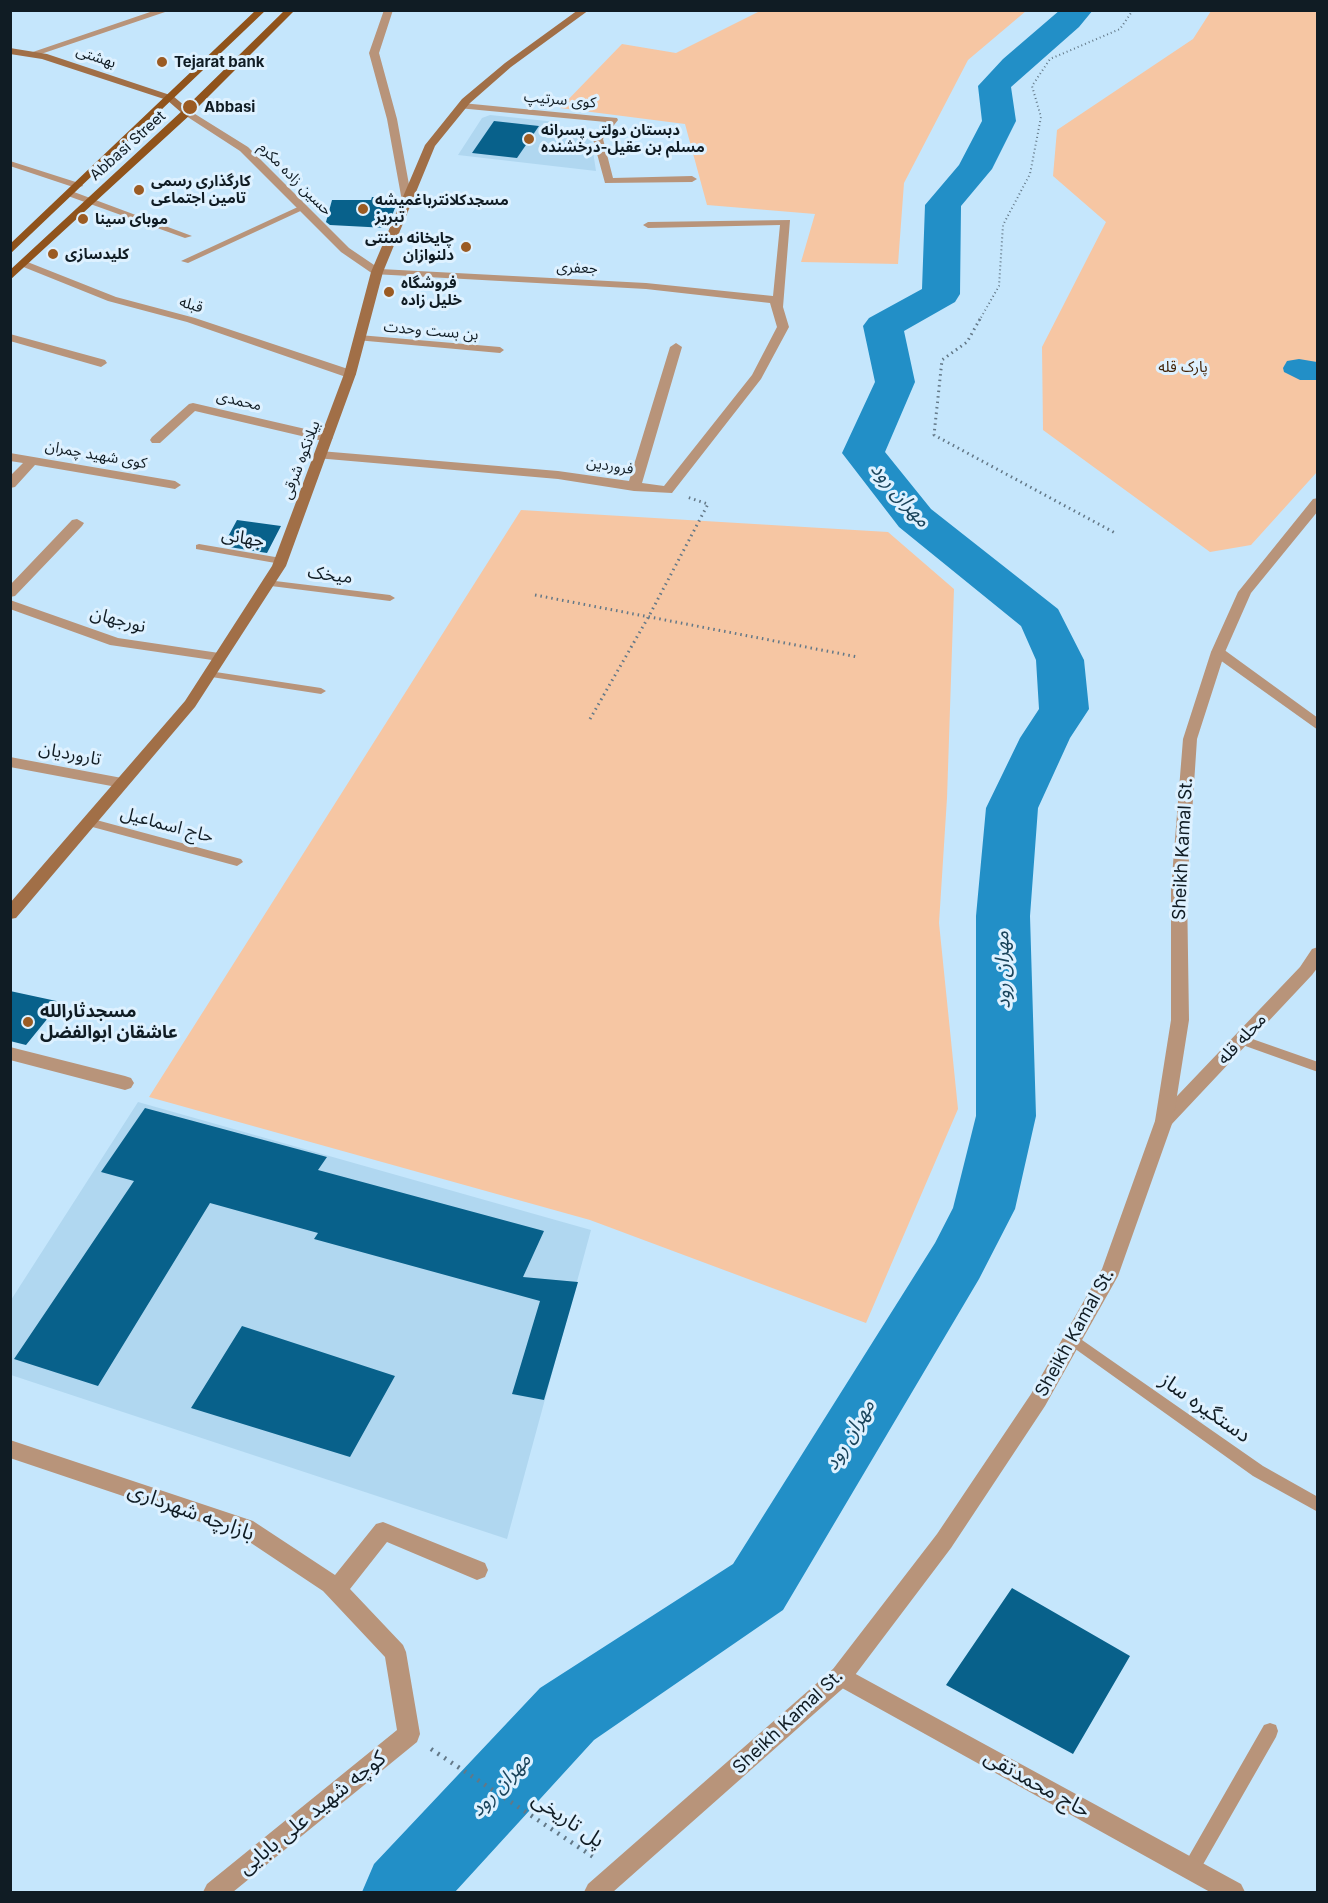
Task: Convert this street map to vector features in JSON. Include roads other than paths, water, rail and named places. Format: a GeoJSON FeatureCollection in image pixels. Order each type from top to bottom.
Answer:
{"type":"FeatureCollection","features":[{"type":"Feature","properties":{"kind":"main road","name":"Abbasi Street"},"geometry":{"type":"LineString","coordinates":[[75,190],[262,10]]}},
{"type":"Feature","properties":{"kind":"main road","name":"Abbasi Street"},"geometry":{"type":"LineString","coordinates":[[10,277],[188,112],[291,10]]}},
{"type":"Feature","properties":{"kind":"main road","name":"بیلانکوه شرقی"},"geometry":{"type":"LineString","coordinates":[[10,914],[190,704],[280,561],[350,374],[377,272],[430,145],[462,106],[508,65],[585,10]]}},
{"type":"Feature","properties":{"kind":"main road","name":"بهشتی"},"geometry":{"type":"LineString","coordinates":[[10,51],[44,56],[170,98],[188,112]]}},
{"type":"Feature","properties":{"kind":"main road"},"geometry":{"type":"LineString","coordinates":[[10,251],[75,190]]}},
{"type":"Feature","properties":{"kind":"main road"},"geometry":{"type":"LineString","coordinates":[[10,259],[25,264]]}},
{"type":"Feature","properties":{"kind":"street"},"geometry":{"type":"LineString","coordinates":[[32,54],[167,10]]}},
{"type":"Feature","properties":{"kind":"street"},"geometry":{"type":"LineString","coordinates":[[389,10],[374,53],[392,118],[407,201]]}},
{"type":"Feature","properties":{"kind":"street","name":"کوی سرتیپ"},"geometry":{"type":"LineString","coordinates":[[462,106],[613,120],[598,139],[609,181],[692,178]]}},
{"type":"Feature","properties":{"kind":"street","name":"حسین زاده مکرم"},"geometry":{"type":"LineString","coordinates":[[188,112],[244,149],[345,250],[377,272]]}},
{"type":"Feature","properties":{"kind":"street"},"geometry":{"type":"LineString","coordinates":[[648,225],[786,222],[776,303]]}},
{"type":"Feature","properties":{"kind":"street","name":"قبله"},"geometry":{"type":"LineString","coordinates":[[25,264],[112,299],[191,320],[350,374]]}},
{"type":"Feature","properties":{"kind":"street","name":"جعفری"},"geometry":{"type":"LineString","coordinates":[[377,272],[646,286],[776,303]]}},
{"type":"Feature","properties":{"kind":"street","name":"فروردین"},"geometry":{"type":"LineString","coordinates":[[320,455],[558,475],[667,490],[757,376],[783,327],[776,303]]}},
{"type":"Feature","properties":{"kind":"street"},"geometry":{"type":"LineString","coordinates":[[10,337],[101,363]]}},
{"type":"Feature","properties":{"kind":"street"},"geometry":{"type":"LineString","coordinates":[[634,487],[676,347]]}},
{"type":"Feature","properties":{"kind":"street","name":"محمدی"},"geometry":{"type":"LineString","coordinates":[[156,440],[193,407],[327,438]]}},
{"type":"Feature","properties":{"kind":"street","name":"کوی شهید چمران"},"geometry":{"type":"LineString","coordinates":[[10,457],[175,485]]}},
{"type":"Feature","properties":{"kind":"street"},"geometry":{"type":"LineString","coordinates":[[10,484],[32,460]]}},
{"type":"Feature","properties":{"kind":"street","name":"Sheikh Kamal St."},"geometry":{"type":"LineString","coordinates":[[596,1893],[841,1676],[944,1542],[1038,1400],[1111,1271],[1164,1122],[1180,1020],[1179,889],[1190,739],[1218,652],[1245,592],[1317,502]]}},
{"type":"Feature","properties":{"kind":"street"},"geometry":{"type":"LineString","coordinates":[[10,592],[77,523]]}},
{"type":"Feature","properties":{"kind":"street","name":"نورجهان"},"geometry":{"type":"LineString","coordinates":[[10,604],[115,642],[219,657]]}},
{"type":"Feature","properties":{"kind":"street"},"geometry":{"type":"LineString","coordinates":[[1218,652],[1317,725]]}},
{"type":"Feature","properties":{"kind":"street","name":"تاروردیان"},"geometry":{"type":"LineString","coordinates":[[10,762],[122,783]]}},
{"type":"Feature","properties":{"kind":"street","name":"محله قله"},"geometry":{"type":"LineString","coordinates":[[1164,1122],[1306,971],[1317,953]]}},
{"type":"Feature","properties":{"kind":"street"},"geometry":{"type":"LineString","coordinates":[[10,1053],[125,1083]]}},
{"type":"Feature","properties":{"kind":"street","name":"بازارچه شهرداری"},"geometry":{"type":"LineString","coordinates":[[10,1449],[246,1528],[331,1584],[395,1652],[409,1734]]}},
{"type":"Feature","properties":{"kind":"street"},"geometry":{"type":"LineString","coordinates":[[336,1590],[383,1531],[477,1570]]}},
{"type":"Feature","properties":{"kind":"street","name":"حاج محمدتقی"},"geometry":{"type":"LineString","coordinates":[[841,1676],[1233,1893]]}},
{"type":"Feature","properties":{"kind":"street","name":"کوچه شهید علی بابایی"},"geometry":{"type":"LineString","coordinates":[[215,1893],[409,1734]]}},
{"type":"Feature","properties":{"kind":"lane"},"geometry":{"type":"LineString","coordinates":[[10,163],[75,190],[90,201],[188,236]]}},
{"type":"Feature","properties":{"kind":"lane"},"geometry":{"type":"LineString","coordinates":[[185,261],[303,208]]}},
{"type":"Feature","properties":{"kind":"lane","name":"بن بست وحدت"},"geometry":{"type":"LineString","coordinates":[[359,338],[500,351]]}},
{"type":"Feature","properties":{"kind":"lane","name":"جهانی"},"geometry":{"type":"LineString","coordinates":[[199,547],[280,561]]}},
{"type":"Feature","properties":{"kind":"lane","name":"میخک"},"geometry":{"type":"LineString","coordinates":[[267,583],[390,598]]}},
{"type":"Feature","properties":{"kind":"lane"},"geometry":{"type":"LineString","coordinates":[[209,674],[321,691]]}},
{"type":"Feature","properties":{"kind":"lane","name":"حاج اسماعیل"},"geometry":{"type":"LineString","coordinates":[[89,822],[237,862]]}},
{"type":"Feature","properties":{"kind":"lane"},"geometry":{"type":"LineString","coordinates":[[1241,1040],[1317,1067]]}},
{"type":"Feature","properties":{"kind":"lane","name":"دستگیره ساز"},"geometry":{"type":"LineString","coordinates":[[1072,1339],[1258,1471],[1317,1505]]}},
{"type":"Feature","properties":{"kind":"lane"},"geometry":{"type":"LineString","coordinates":[[1191,1869],[1270,1731]]}},
{"type":"Feature","properties":{"kind":"water"},"geometry":{"type":"Polygon","coordinates":[[[1299,359],[1317,362],[1317,380],[1300,380],[1284,372],[1283,368],[1287,361],[1299,359]]]}},
{"type":"Feature","properties":{"kind":"waterway","name":"مهران رود"},"geometry":{"type":"LineString","coordinates":[[402,1892],[567,1714],[758,1587],[957,1261],[984,1209],[1006,1116],[1003,916],[1012,808],[1045,738],[1064,709],[1060,660],[1041,619],[915,518],[863,453],[895,382],[883,326],[941,294],[943,205],[974,169],[999,121],[994,86],[1078,10]]}},
{"type":"Feature","properties":{"kind":"place","name":"Tejarat bank"},"geometry":{"type":"Point","coordinates":[162,62]}},
{"type":"Feature","properties":{"kind":"place","name":"Abbasi"},"geometry":{"type":"Point","coordinates":[190,107]}},
{"type":"Feature","properties":{"kind":"place","name":"دبستان دولتی پسرانه مسلم بن عقیل-درخشنده"},"geometry":{"type":"Point","coordinates":[529,139]}},
{"type":"Feature","properties":{"kind":"place","name":"کارگذاری رسمی تامین اجتماعی"},"geometry":{"type":"Point","coordinates":[139,190]}},
{"type":"Feature","properties":{"kind":"place","name":"مسجدکلانترباغمیشه تبریز"},"geometry":{"type":"Point","coordinates":[363,209]}},
{"type":"Feature","properties":{"kind":"place","name":"موبای سینا"},"geometry":{"type":"Point","coordinates":[83,219]}},
{"type":"Feature","properties":{"kind":"place","name":"چایخانه سنتی دلنوازان"},"geometry":{"type":"Point","coordinates":[466,247]}},
{"type":"Feature","properties":{"kind":"place","name":"کلیدسازی"},"geometry":{"type":"Point","coordinates":[53,254]}},
{"type":"Feature","properties":{"kind":"place","name":"فروشگاه خلیل زاده"},"geometry":{"type":"Point","coordinates":[389,292]}},
{"type":"Feature","properties":{"kind":"place","name":"مسجدثارالله عاشقان ابوالفضل"},"geometry":{"type":"Point","coordinates":[28,1022]}},
{"type":"Feature","properties":{"kind":"park label","name":"پارک قله"},"geometry":{"type":"Point","coordinates":[1183,367]}}]}
